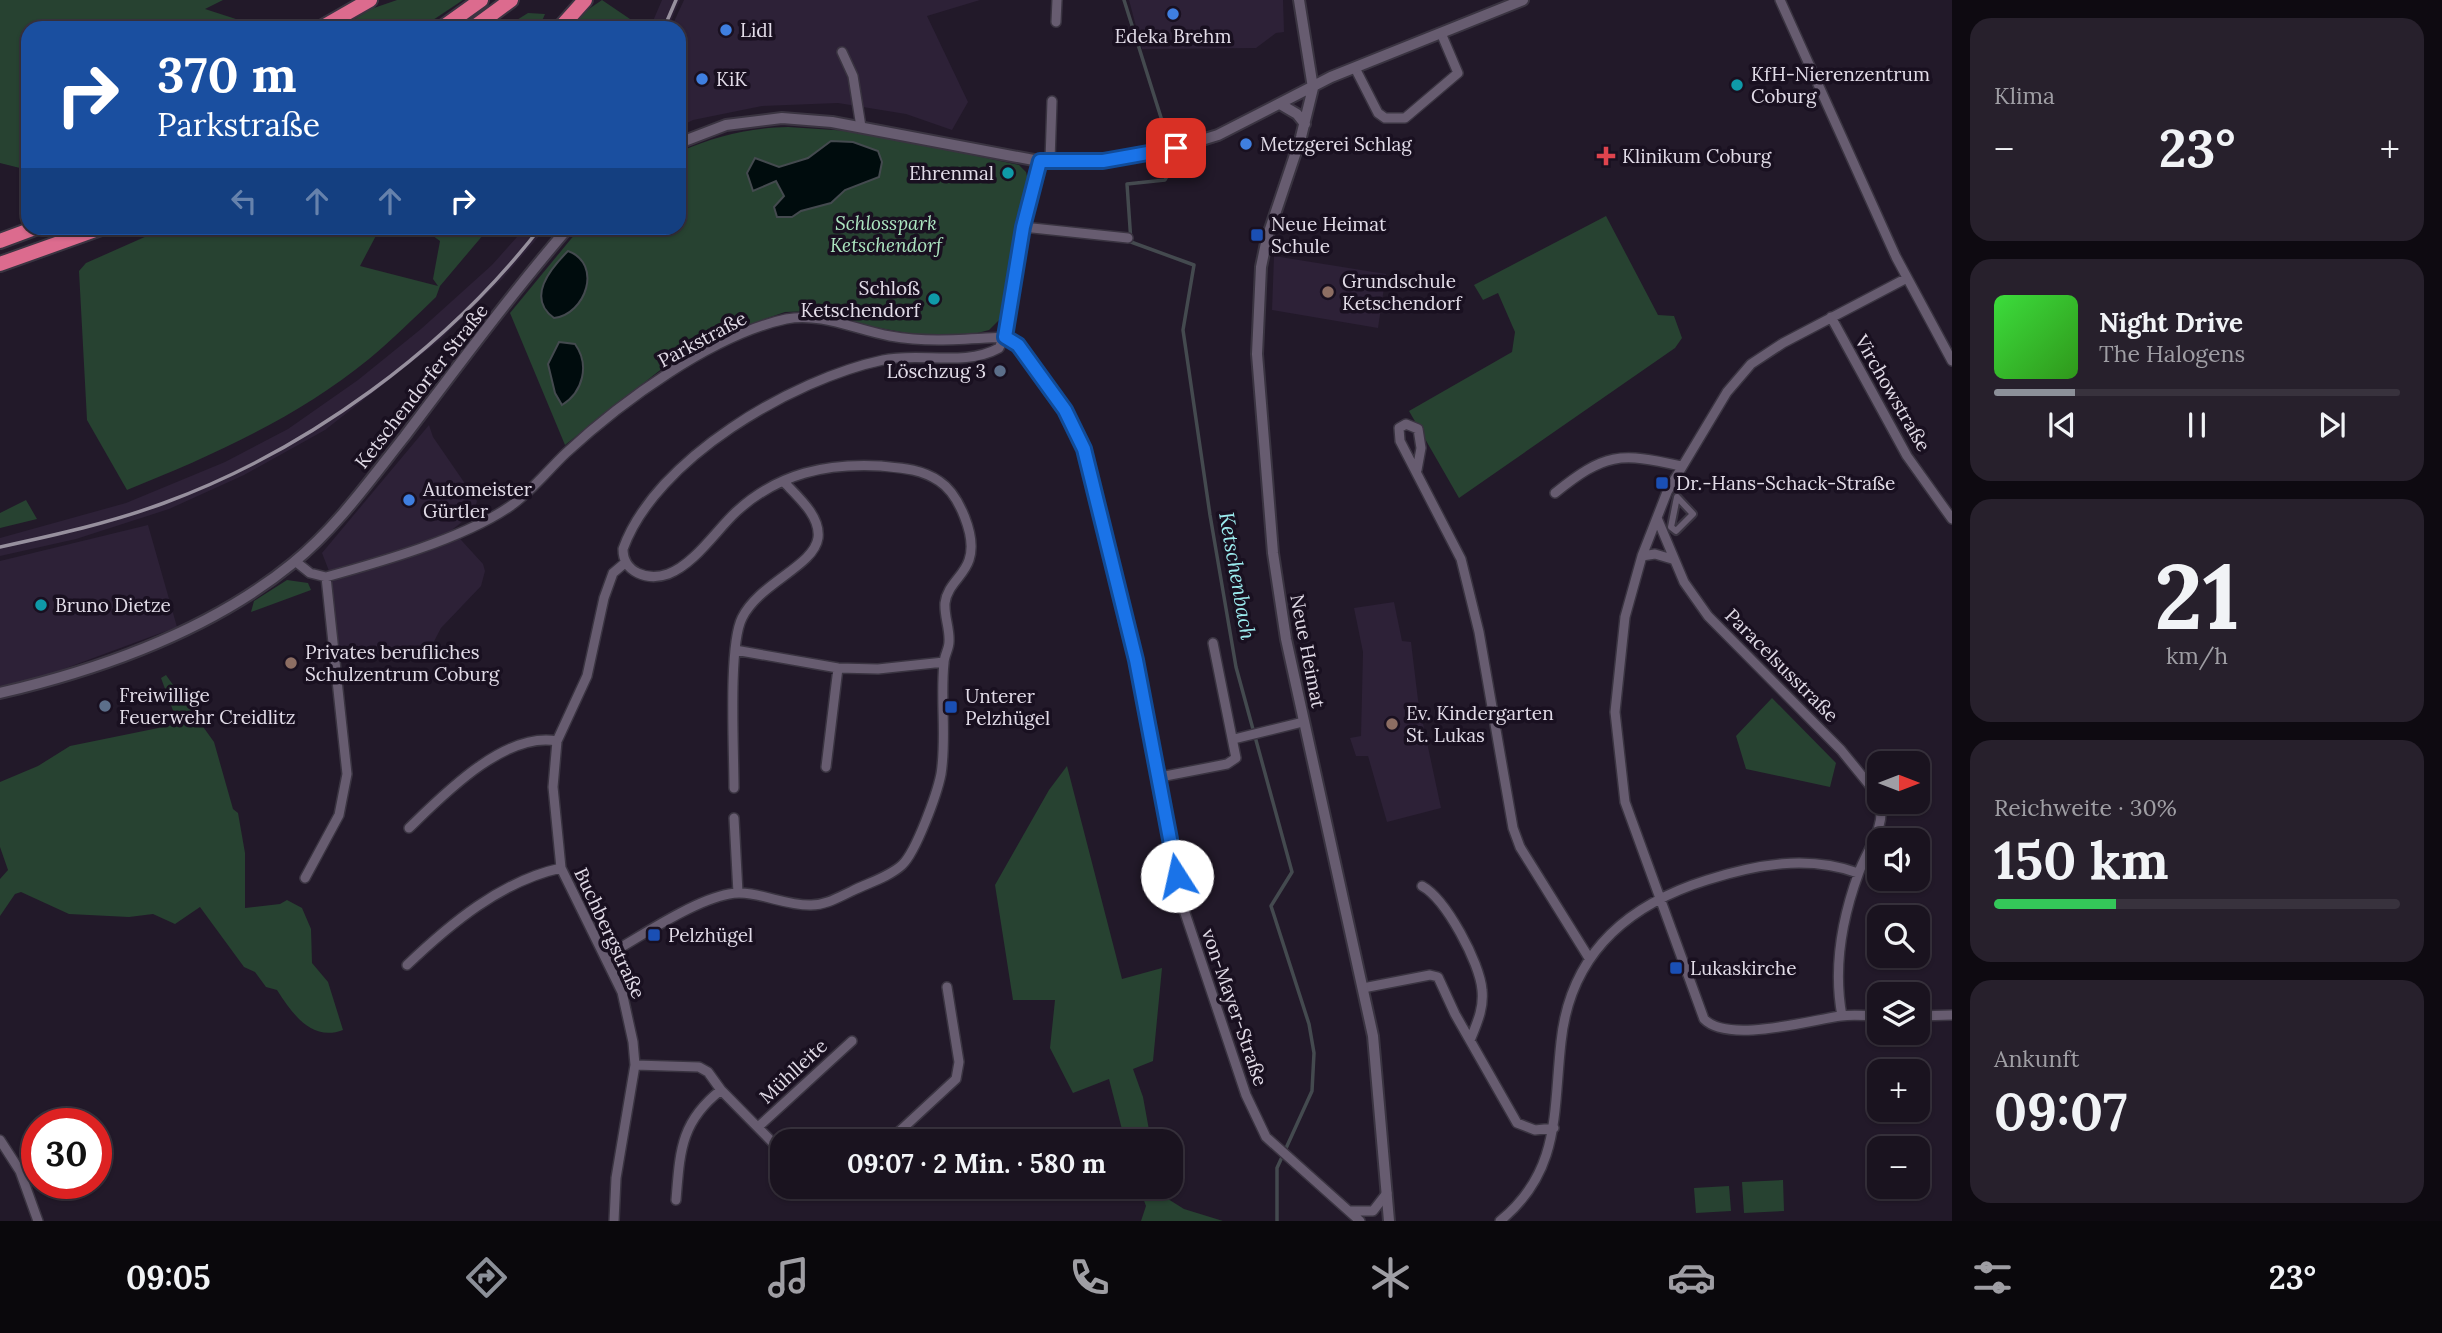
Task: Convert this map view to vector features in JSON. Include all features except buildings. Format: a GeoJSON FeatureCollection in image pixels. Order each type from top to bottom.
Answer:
{"type":"FeatureCollection","features":[{"type":"Feature","properties":{"kind":"highway"},"geometry":{"type":"LineString","coordinates":[[333,21],[370,0]]}},
{"type":"Feature","properties":{"kind":"highway"},"geometry":{"type":"LineString","coordinates":[[452,21],[481,0]]}},
{"type":"Feature","properties":{"kind":"highway"},"geometry":{"type":"LineString","coordinates":[[482,21],[511,0]]}},
{"type":"Feature","properties":{"kind":"highway"},"geometry":{"type":"LineString","coordinates":[[566,21],[582,4]]}},
{"type":"Feature","properties":{"kind":"highway"},"geometry":{"type":"LineString","coordinates":[[0,241],[21,233]]}},
{"type":"Feature","properties":{"kind":"highway"},"geometry":{"type":"LineString","coordinates":[[0,264],[81,235]]}},
{"type":"Feature","properties":{"kind":"street"},"geometry":{"type":"LineString","coordinates":[[1056,22],[1057,0]]}},
{"type":"Feature","properties":{"kind":"street"},"geometry":{"type":"LineString","coordinates":[[1299,0],[1313,88]]}},
{"type":"Feature","properties":{"kind":"street"},"geometry":{"type":"LineString","coordinates":[[686,140],[726,125],[782,118],[861,127],[1045,160],[1103,161],[1171,149],[1218,135],[1355,68],[1522,0]]}},
{"type":"Feature","properties":{"kind":"street"},"geometry":{"type":"LineString","coordinates":[[1780,0],[1907,278],[1952,361]]}},
{"type":"Feature","properties":{"kind":"street"},"geometry":{"type":"LineString","coordinates":[[1355,68],[1378,113],[1385,118],[1405,118],[1458,73],[1441,33]]}},
{"type":"Feature","properties":{"kind":"street"},"geometry":{"type":"LineString","coordinates":[[842,52],[853,76],[861,127]]}},
{"type":"Feature","properties":{"kind":"street","name":"Neue Heimat"},"geometry":{"type":"LineString","coordinates":[[1313,88],[1305,124],[1267,238],[1261,267],[1256,330],[1273,553],[1286,639],[1363,988],[1377,1064],[1389,1221]]}},
{"type":"Feature","properties":{"kind":"street"},"geometry":{"type":"LineString","coordinates":[[1005,337],[1023,227],[1045,160],[1052,101]]}},
{"type":"Feature","properties":{"kind":"street"},"geometry":{"type":"LineString","coordinates":[[1280,104],[1297,114],[1305,124]]}},
{"type":"Feature","properties":{"kind":"street"},"geometry":{"type":"LineString","coordinates":[[1023,227],[1128,238]]}},
{"type":"Feature","properties":{"kind":"street","name":"Ketschendorfer Straße"},"geometry":{"type":"LineString","coordinates":[[0,693],[59,677],[171,636],[243,601],[295,561],[350,505],[562,235]]}},
{"type":"Feature","properties":{"kind":"street"},"geometry":{"type":"LineString","coordinates":[[1867,1016],[1842,1016],[1783,1026],[1735,1030],[1711,1025],[1700,1012],[1625,802],[1615,729],[1621,639],[1642,556],[1681,466],[1727,392],[1751,364],[1831,317],[1907,278]]}},
{"type":"Feature","properties":{"kind":"street","name":"Virchowstraße"},"geometry":{"type":"LineString","coordinates":[[1831,317],[1907,456],[1952,519]]}},
{"type":"Feature","properties":{"kind":"street","name":"Parkstraße"},"geometry":{"type":"LineString","coordinates":[[326,577],[458,533],[498,514],[526,494],[566,453],[645,389],[702,355],[785,319],[825,319],[889,336],[918,340],[951,341],[1005,337]]}},
{"type":"Feature","properties":{"kind":"street","name":"Buchbergstraße"},"geometry":{"type":"LineString","coordinates":[[614,1221],[616,1178],[635,1065],[622,992],[561,868],[553,787],[557,741],[587,676],[604,598],[613,573],[626,562],[623,549],[628,535],[668,482],[711,442],[764,407],[864,365],[907,358],[979,355],[999,348],[1005,337]]}},
{"type":"Feature","properties":{"kind":"street","name":"von-Mayer-Straße"},"geometry":{"type":"LineString","coordinates":[[1005,337],[1018,345],[1065,410],[1084,449],[1136,660],[1160,777],[1181,901],[1258,1125],[1275,1147],[1360,1221]]}},
{"type":"Feature","properties":{"kind":"street"},"geometry":{"type":"LineString","coordinates":[[1417,470],[1421,448],[1419,429],[1412,424],[1402,425],[1398,433],[1400,441],[1461,559],[1479,632],[1513,828],[1520,847],[1589,958]]}},
{"type":"Feature","properties":{"kind":"street"},"geometry":{"type":"LineString","coordinates":[[1555,493],[1587,468],[1605,460],[1648,458],[1681,466]]}},
{"type":"Feature","properties":{"kind":"street"},"geometry":{"type":"LineString","coordinates":[[606,956],[716,897],[738,893],[799,905],[823,904],[902,865],[917,838],[940,778],[944,662],[949,642],[945,613],[947,595],[968,564],[971,552],[965,519],[946,486],[924,472],[871,466],[817,468],[783,481],[739,509],[676,569],[651,577],[635,572],[626,562]]}},
{"type":"Feature","properties":{"kind":"street"},"geometry":{"type":"LineString","coordinates":[[734,788],[735,650],[741,620],[753,601],[780,576],[805,562],[817,543],[817,524],[783,481]]}},
{"type":"Feature","properties":{"kind":"street"},"geometry":{"type":"LineString","coordinates":[[1677,497],[1693,514],[1676,531],[1671,527],[1671,519],[1677,497]]}},
{"type":"Feature","properties":{"kind":"street","name":"Paracelsusstraße"},"geometry":{"type":"LineString","coordinates":[[1657,518],[1672,559],[1684,582],[1708,615],[1793,699],[1867,780]]}},
{"type":"Feature","properties":{"kind":"street"},"geometry":{"type":"LineString","coordinates":[[1642,556],[1655,554],[1672,559]]}},
{"type":"Feature","properties":{"kind":"street"},"geometry":{"type":"LineString","coordinates":[[295,561],[310,573],[326,577],[347,774],[339,815],[305,878]]}},
{"type":"Feature","properties":{"kind":"street"},"geometry":{"type":"LineString","coordinates":[[1160,777],[1233,761],[1237,753],[1213,643]]}},
{"type":"Feature","properties":{"kind":"street"},"geometry":{"type":"LineString","coordinates":[[735,650],[838,668],[878,669],[944,662]]}},
{"type":"Feature","properties":{"kind":"street"},"geometry":{"type":"LineString","coordinates":[[826,768],[838,668]]}},
{"type":"Feature","properties":{"kind":"street"},"geometry":{"type":"LineString","coordinates":[[1234,739],[1303,722]]}},
{"type":"Feature","properties":{"kind":"street"},"geometry":{"type":"LineString","coordinates":[[409,828],[456,783],[484,764],[529,742],[557,741]]}},
{"type":"Feature","properties":{"kind":"street"},"geometry":{"type":"LineString","coordinates":[[1842,1016],[1838,980],[1839,949],[1858,873],[1881,820],[1881,814]]}},
{"type":"Feature","properties":{"kind":"street"},"geometry":{"type":"LineString","coordinates":[[734,818],[738,893]]}},
{"type":"Feature","properties":{"kind":"street"},"geometry":{"type":"LineString","coordinates":[[1500,1221],[1528,1194],[1544,1167],[1554,1128],[1565,1017],[1571,996],[1589,958],[1604,938],[1658,898],[1718,876],[1766,865],[1836,865],[1858,873]]}},
{"type":"Feature","properties":{"kind":"street"},"geometry":{"type":"LineString","coordinates":[[407,965],[453,924],[492,898],[524,881],[561,868]]}},
{"type":"Feature","properties":{"kind":"street"},"geometry":{"type":"LineString","coordinates":[[1422,886],[1439,901],[1464,941],[1478,974],[1482,1004],[1471,1038]]}},
{"type":"Feature","properties":{"kind":"street"},"geometry":{"type":"LineString","coordinates":[[1363,988],[1430,975],[1438,977],[1455,1014],[1517,1123],[1535,1130],[1554,1128]]}},
{"type":"Feature","properties":{"kind":"street"},"geometry":{"type":"LineString","coordinates":[[902,1129],[956,1079],[959,1062],[947,987]]}},
{"type":"Feature","properties":{"kind":"street"},"geometry":{"type":"LineString","coordinates":[[1930,1016],[1952,1016]]}},
{"type":"Feature","properties":{"kind":"street","name":"Mühlleite"},"geometry":{"type":"LineString","coordinates":[[758,1127],[852,1041]]}},
{"type":"Feature","properties":{"kind":"street","name":"Mühlleite"},"geometry":{"type":"LineString","coordinates":[[635,1065],[699,1067],[708,1072],[721,1090],[770,1140]]}},
{"type":"Feature","properties":{"kind":"street"},"geometry":{"type":"LineString","coordinates":[[676,1200],[684,1138],[702,1105],[721,1090]]}},
{"type":"Feature","properties":{"kind":"street"},"geometry":{"type":"LineString","coordinates":[[0,1140],[20,1171],[38,1221]]}},
{"type":"Feature","properties":{"kind":"street"},"geometry":{"type":"LineString","coordinates":[[1348,1210],[1357,1213],[1373,1211],[1387,1193]]}},
{"type":"Feature","properties":{"kind":"shaded area"},"geometry":{"type":"Polygon","coordinates":[[[662,0],[680,0],[671,21],[653,21],[662,0]]]}},
{"type":"Feature","properties":{"kind":"shaded area"},"geometry":{"type":"Polygon","coordinates":[[[684,0],[980,0],[927,16],[968,102],[952,130],[906,114],[838,103],[762,106],[686,124],[686,21],[674,21],[684,0]]]}},
{"type":"Feature","properties":{"kind":"shaded area"},"geometry":{"type":"Polygon","coordinates":[[[1129,0],[1283,0],[1284,32],[1276,33],[1256,48],[1142,49],[1129,0]]]}},
{"type":"Feature","properties":{"kind":"shaded area"},"geometry":{"type":"Polygon","coordinates":[[[831,141],[853,142],[878,151],[882,162],[879,177],[845,190],[831,203],[801,211],[792,217],[777,217],[774,207],[784,196],[776,181],[753,191],[747,173],[755,158],[779,167],[808,158],[831,141]]]}},
{"type":"Feature","properties":{"kind":"shaded area"},"geometry":{"type":"Polygon","coordinates":[[[519,235],[540,235],[503,278],[440,340],[325,430],[244,475],[169,509],[76,539],[0,556],[0,538],[126,503],[225,462],[288,429],[358,380],[421,329],[492,265],[519,235]]]}},
{"type":"Feature","properties":{"kind":"shaded area"},"geometry":{"type":"Polygon","coordinates":[[[568,251],[579,257],[585,266],[586,288],[575,308],[554,318],[546,310],[541,293],[548,275],[568,251]]]}},
{"type":"Feature","properties":{"kind":"shaded area","name":"Grundschule Ketschendorf"},"geometry":{"type":"Polygon","coordinates":[[[1274,256],[1386,274],[1378,328],[1272,310],[1274,256]]]}},
{"type":"Feature","properties":{"kind":"shaded area"},"geometry":{"type":"Polygon","coordinates":[[[559,342],[575,344],[580,352],[583,369],[575,393],[562,405],[555,393],[548,364],[559,342]]]}},
{"type":"Feature","properties":{"kind":"shaded area"},"geometry":{"type":"Polygon","coordinates":[[[429,425],[433,437],[477,501],[474,512],[452,530],[483,564],[485,571],[481,586],[441,628],[429,651],[338,658],[329,571],[322,553],[429,425]]]}},
{"type":"Feature","properties":{"kind":"shaded area"},"geometry":{"type":"Polygon","coordinates":[[[148,525],[177,627],[42,677],[0,686],[0,561],[148,525]]]}},
{"type":"Feature","properties":{"kind":"shaded area","name":"Ev. Kindergarten St. Lukas"},"geometry":{"type":"Polygon","coordinates":[[[1394,602],[1402,641],[1411,642],[1418,700],[1441,808],[1387,822],[1368,756],[1356,756],[1350,738],[1361,736],[1363,652],[1354,608],[1394,602]]]}},
{"type":"Feature","properties":{"kind":"green space"},"geometry":{"type":"Polygon","coordinates":[[[0,0],[223,0],[205,9],[242,21],[21,21],[21,168],[0,163],[0,0]]]}},
{"type":"Feature","properties":{"kind":"green space"},"geometry":{"type":"Polygon","coordinates":[[[397,0],[463,0],[432,21],[351,21],[371,9],[397,0]]]}},
{"type":"Feature","properties":{"kind":"green space"},"geometry":{"type":"Polygon","coordinates":[[[602,0],[630,19],[577,21],[602,0]]]}},
{"type":"Feature","properties":{"kind":"green space"},"geometry":{"type":"Polygon","coordinates":[[[528,13],[545,14],[542,21],[515,21],[528,13]]]}},
{"type":"Feature","properties":{"kind":"green space","name":"Schlosspark Ketschendorf"},"geometry":{"type":"Polygon","coordinates":[[[788,127],[865,132],[1019,165],[1026,172],[1028,180],[1016,219],[1001,318],[989,330],[966,336],[918,335],[863,325],[814,311],[785,312],[722,334],[664,367],[565,445],[510,313],[574,235],[686,235],[686,149],[706,141],[759,129],[788,127]]]}},
{"type":"Feature","properties":{"kind":"green space"},"geometry":{"type":"Polygon","coordinates":[[[1606,216],[1658,315],[1674,316],[1682,338],[1675,348],[1459,498],[1409,411],[1512,352],[1515,332],[1498,293],[1483,300],[1474,285],[1606,216]]]}},
{"type":"Feature","properties":{"kind":"green space"},"geometry":{"type":"Polygon","coordinates":[[[149,235],[376,235],[360,266],[438,286],[433,279],[440,241],[432,235],[483,235],[440,286],[436,297],[378,352],[342,380],[253,434],[127,490],[87,420],[79,271],[86,263],[149,235]]]}},
{"type":"Feature","properties":{"kind":"green space"},"geometry":{"type":"Polygon","coordinates":[[[26,500],[37,519],[0,528],[0,513],[26,500]]]}},
{"type":"Feature","properties":{"kind":"green space"},"geometry":{"type":"Polygon","coordinates":[[[287,580],[308,583],[311,590],[251,612],[254,601],[287,580]]]}},
{"type":"Feature","properties":{"kind":"green space"},"geometry":{"type":"Polygon","coordinates":[[[166,675],[214,742],[233,809],[238,813],[245,853],[245,908],[280,904],[287,900],[302,908],[311,929],[312,963],[328,982],[343,1030],[321,1032],[304,1023],[289,1008],[277,990],[266,987],[255,972],[244,967],[200,907],[175,924],[153,914],[129,917],[69,914],[21,892],[15,894],[0,916],[0,879],[8,870],[0,847],[0,782],[38,766],[70,746],[178,724],[161,678],[166,675]]]}},
{"type":"Feature","properties":{"kind":"green space"},"geometry":{"type":"Polygon","coordinates":[[[1772,698],[1836,763],[1830,787],[1746,769],[1736,736],[1772,698]]]}},
{"type":"Feature","properties":{"kind":"green space"},"geometry":{"type":"Polygon","coordinates":[[[1067,766],[1122,979],[1162,968],[1153,1061],[1133,1069],[1143,1097],[1149,1129],[1122,1129],[1109,1079],[1073,1093],[1050,1048],[1055,1000],[1013,1000],[995,885],[1049,790],[1067,766]]]}},
{"type":"Feature","properties":{"kind":"green space"},"geometry":{"type":"Polygon","coordinates":[[[1783,1180],[1784,1211],[1744,1213],[1742,1182],[1783,1180]]]}},
{"type":"Feature","properties":{"kind":"green space"},"geometry":{"type":"Polygon","coordinates":[[[1729,1186],[1731,1211],[1696,1213],[1694,1188],[1729,1186]]]}},
{"type":"Feature","properties":{"kind":"green space"},"geometry":{"type":"Polygon","coordinates":[[[1143,1199],[1168,1199],[1184,1209],[1223,1221],[1141,1221],[1146,1206],[1143,1199]]]}},
{"type":"Feature","properties":{"kind":"waterway","name":"Ketschenbach"},"geometry":{"type":"LineString","coordinates":[[1124,0],[1175,162],[1165,180],[1127,184],[1131,242],[1194,265],[1183,330],[1210,515],[1236,667],[1292,872],[1271,906],[1309,1024],[1314,1053],[1312,1091],[1277,1168],[1277,1221]]}},
{"type":"Feature","properties":{"kind":"railway"},"geometry":{"type":"LineString","coordinates":[[667,21],[676,0]]}},
{"type":"Feature","properties":{"kind":"railway"},"geometry":{"type":"LineString","coordinates":[[0,547],[103,523],[144,510],[218,481],[270,455],[371,391],[418,354],[462,315],[534,235]]}},
{"type":"Feature","properties":{"kind":"place","name":"Edeka Brehm"},"geometry":{"type":"Point","coordinates":[1173,14]}},
{"type":"Feature","properties":{"kind":"place","name":"Lidl"},"geometry":{"type":"Point","coordinates":[726,30]}},
{"type":"Feature","properties":{"kind":"place","name":"KiK"},"geometry":{"type":"Point","coordinates":[702,79]}},
{"type":"Feature","properties":{"kind":"place","name":"KfH-Nierenzentrum Coburg"},"geometry":{"type":"Point","coordinates":[1737,85]}},
{"type":"Feature","properties":{"kind":"place","name":"Metzgerei Schlag"},"geometry":{"type":"Point","coordinates":[1246,144]}},
{"type":"Feature","properties":{"kind":"place","name":"Klinikum Coburg"},"geometry":{"type":"Point","coordinates":[1606,156]}},
{"type":"Feature","properties":{"kind":"place","name":"Ehrenmal"},"geometry":{"type":"Point","coordinates":[1008,173]}},
{"type":"Feature","properties":{"kind":"place","name":"Neue Heimat Schule"},"geometry":{"type":"Point","coordinates":[1257,235]}},
{"type":"Feature","properties":{"kind":"place","name":"Grundschule Ketschendorf"},"geometry":{"type":"Point","coordinates":[1328,292]}},
{"type":"Feature","properties":{"kind":"place","name":"Schloß Ketschendorf"},"geometry":{"type":"Point","coordinates":[934,299]}},
{"type":"Feature","properties":{"kind":"place","name":"Löschzug 3"},"geometry":{"type":"Point","coordinates":[1000,371]}},
{"type":"Feature","properties":{"kind":"place","name":"Dr.-Hans-Schack-Straße"},"geometry":{"type":"Point","coordinates":[1662,483]}},
{"type":"Feature","properties":{"kind":"place","name":"Automeister Gürtler"},"geometry":{"type":"Point","coordinates":[409,500]}},
{"type":"Feature","properties":{"kind":"place","name":"Bruno Dietze"},"geometry":{"type":"Point","coordinates":[41,605]}},
{"type":"Feature","properties":{"kind":"place","name":"Privates berufliches Schulzentrum Coburg"},"geometry":{"type":"Point","coordinates":[291,663]}},
{"type":"Feature","properties":{"kind":"place","name":"Freiwillige Feuerwehr Creidlitz"},"geometry":{"type":"Point","coordinates":[105,706]}},
{"type":"Feature","properties":{"kind":"place","name":"Unterer Pelzhügel"},"geometry":{"type":"Point","coordinates":[951,707]}},
{"type":"Feature","properties":{"kind":"place","name":"Ev. Kindergarten St. Lukas"},"geometry":{"type":"Point","coordinates":[1392,724]}},
{"type":"Feature","properties":{"kind":"place","name":"Pelzhügel"},"geometry":{"type":"Point","coordinates":[654,935]}},
{"type":"Feature","properties":{"kind":"place","name":"Lukaskirche"},"geometry":{"type":"Point","coordinates":[1676,968]}},
{"type":"Feature","properties":{"kind":"route"},"geometry":{"type":"LineString","coordinates":[[1176,148],[1103,161],[1040,161],[1023,227],[1005,337],[1018,345],[1065,410],[1084,449],[1136,660],[1177,876]]}}]}
